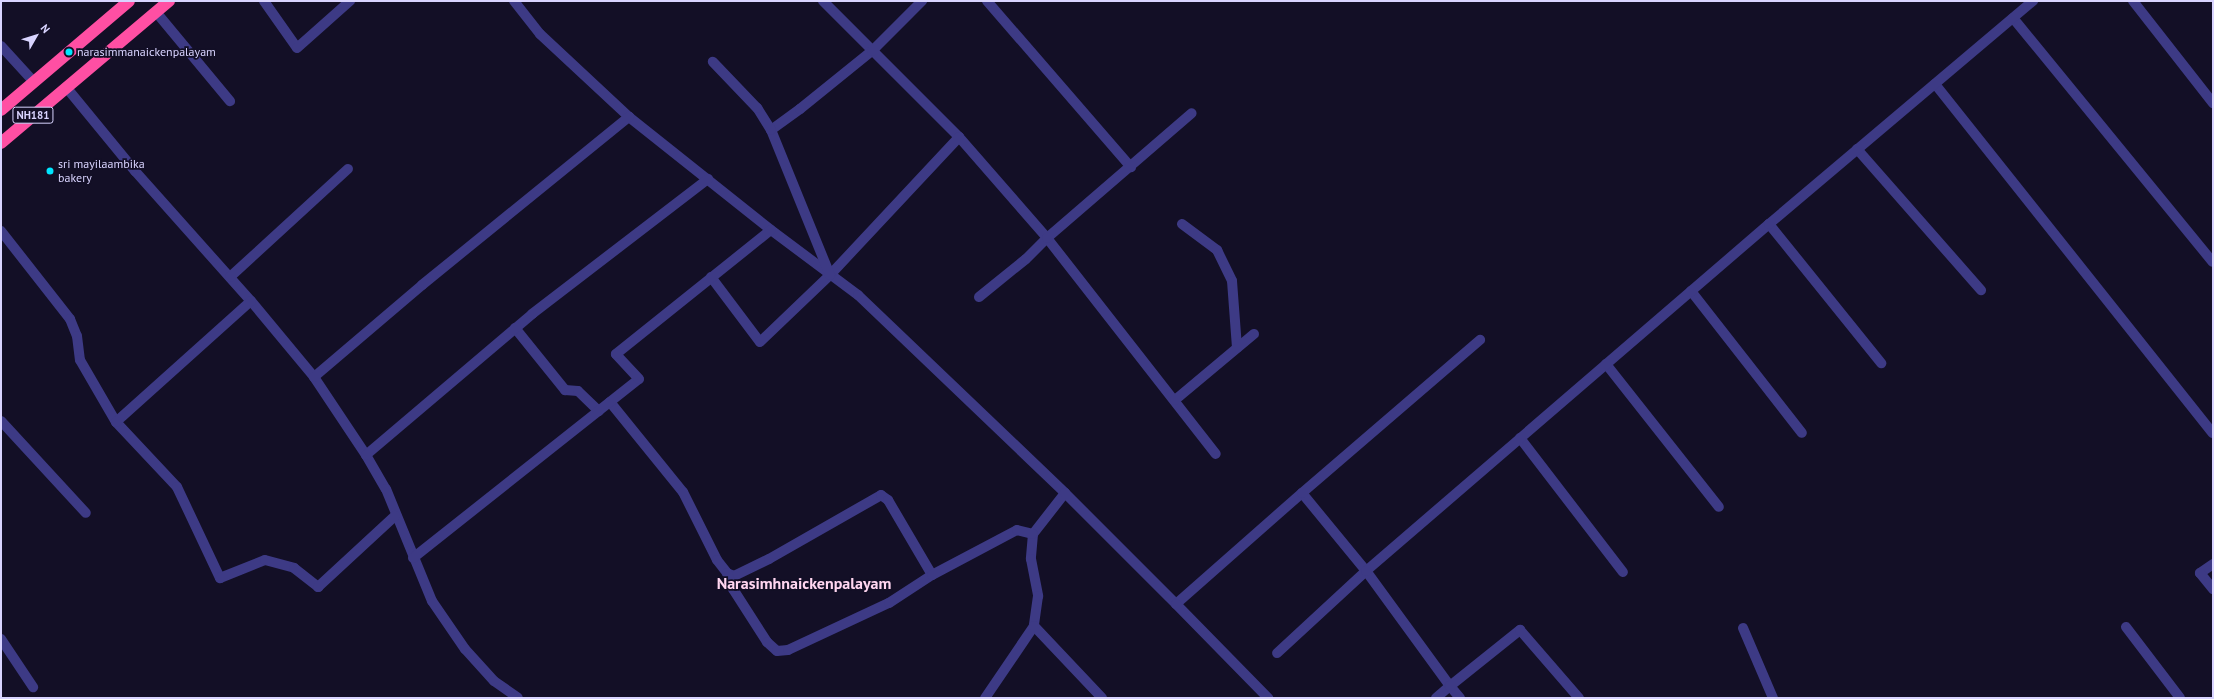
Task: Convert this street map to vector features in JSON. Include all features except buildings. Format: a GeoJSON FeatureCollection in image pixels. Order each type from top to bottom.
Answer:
{"type":"FeatureCollection","features":[{"type":"Feature","properties":{"kind":"highway","name":"NH181"},"geometry":{"type":"LineString","coordinates":[[1,110],[129,1]]}},
{"type":"Feature","properties":{"kind":"highway","name":"NH181"},"geometry":{"type":"LineString","coordinates":[[1,143],[169,1]]}},
{"type":"Feature","properties":{"kind":"street"},"geometry":{"type":"LineString","coordinates":[[264,1],[297,48],[350,1]]}},
{"type":"Feature","properties":{"kind":"street"},"geometry":{"type":"LineString","coordinates":[[514,1],[540,34],[629,117],[771,230],[858,295],[1065,493],[1268,698]]}},
{"type":"Feature","properties":{"kind":"street"},"geometry":{"type":"LineString","coordinates":[[823,1],[959,137],[1047,238],[1216,454]]}},
{"type":"Feature","properties":{"kind":"street"},"geometry":{"type":"LineString","coordinates":[[771,130],[872,51],[922,1]]}},
{"type":"Feature","properties":{"kind":"street"},"geometry":{"type":"LineString","coordinates":[[987,1],[1131,166]]}},
{"type":"Feature","properties":{"kind":"street"},"geometry":{"type":"LineString","coordinates":[[1277,653],[1366,571],[1520,438],[1857,149],[2033,1]]}},
{"type":"Feature","properties":{"kind":"street"},"geometry":{"type":"LineString","coordinates":[[2133,1],[2213,103]]}},
{"type":"Feature","properties":{"kind":"street"},"geometry":{"type":"LineString","coordinates":[[156,12],[230,101]]}},
{"type":"Feature","properties":{"kind":"street"},"geometry":{"type":"LineString","coordinates":[[2013,18],[2213,262]]}},
{"type":"Feature","properties":{"kind":"street"},"geometry":{"type":"LineString","coordinates":[[1,46],[34,82]]}},
{"type":"Feature","properties":{"kind":"street"},"geometry":{"type":"LineString","coordinates":[[713,62],[757,108],[771,130],[830,275]]}},
{"type":"Feature","properties":{"kind":"street"},"geometry":{"type":"LineString","coordinates":[[1935,84],[2213,433]]}},
{"type":"Feature","properties":{"kind":"street"},"geometry":{"type":"LineString","coordinates":[[66,87],[135,171],[251,301],[314,377],[366,455],[386,489],[395,516],[432,601],[465,649],[494,681],[518,698]]}},
{"type":"Feature","properties":{"kind":"street"},"geometry":{"type":"LineString","coordinates":[[979,298],[1026,259],[1047,238],[1192,113]]}},
{"type":"Feature","properties":{"kind":"street"},"geometry":{"type":"LineString","coordinates":[[314,377],[422,285],[629,117]]}},
{"type":"Feature","properties":{"kind":"street"},"geometry":{"type":"LineString","coordinates":[[711,277],[760,342],[830,275],[959,137]]}},
{"type":"Feature","properties":{"kind":"street"},"geometry":{"type":"LineString","coordinates":[[1857,149],[1981,290]]}},
{"type":"Feature","properties":{"kind":"street"},"geometry":{"type":"LineString","coordinates":[[230,277],[348,169]]}},
{"type":"Feature","properties":{"kind":"street"},"geometry":{"type":"LineString","coordinates":[[366,455],[515,328],[708,179]]}},
{"type":"Feature","properties":{"kind":"street"},"geometry":{"type":"LineString","coordinates":[[1182,224],[1217,250],[1232,281],[1237,348]]}},
{"type":"Feature","properties":{"kind":"street"},"geometry":{"type":"LineString","coordinates":[[1769,224],[1882,364]]}},
{"type":"Feature","properties":{"kind":"street"},"geometry":{"type":"LineString","coordinates":[[413,558],[639,380],[616,354],[771,230]]}},
{"type":"Feature","properties":{"kind":"street"},"geometry":{"type":"LineString","coordinates":[[1,231],[70,319],[77,336],[80,360],[116,422],[177,487],[220,578],[265,560],[294,568],[318,587],[395,516]]}},
{"type":"Feature","properties":{"kind":"street"},"geometry":{"type":"LineString","coordinates":[[1691,291],[1802,434]]}},
{"type":"Feature","properties":{"kind":"street"},"geometry":{"type":"LineString","coordinates":[[116,422],[251,301]]}},
{"type":"Feature","properties":{"kind":"street"},"geometry":{"type":"LineString","coordinates":[[515,328],[565,390],[578,391],[599,411]]}},
{"type":"Feature","properties":{"kind":"street"},"geometry":{"type":"LineString","coordinates":[[1175,400],[1254,334]]}},
{"type":"Feature","properties":{"kind":"street"},"geometry":{"type":"LineString","coordinates":[[1176,604],[1480,340]]}},
{"type":"Feature","properties":{"kind":"street"},"geometry":{"type":"LineString","coordinates":[[1606,364],[1719,507]]}},
{"type":"Feature","properties":{"kind":"street"},"geometry":{"type":"LineString","coordinates":[[610,402],[683,492],[717,560],[727,573],[733,589],[768,642],[777,651],[788,650],[876,610],[932,575],[1017,530],[1033,534]]}},
{"type":"Feature","properties":{"kind":"street"},"geometry":{"type":"LineString","coordinates":[[1,421],[86,513]]}},
{"type":"Feature","properties":{"kind":"street"},"geometry":{"type":"LineString","coordinates":[[1520,438],[1623,572]]}},
{"type":"Feature","properties":{"kind":"street"},"geometry":{"type":"LineString","coordinates":[[985,698],[1034,626],[1038,596],[1031,559],[1033,534],[1065,493]]}},
{"type":"Feature","properties":{"kind":"street"},"geometry":{"type":"LineString","coordinates":[[1302,493],[1366,571],[1460,698]]}},
{"type":"Feature","properties":{"kind":"street"},"geometry":{"type":"LineString","coordinates":[[727,573],[734,576],[769,559],[881,495],[888,500],[932,575]]}},
{"type":"Feature","properties":{"kind":"street"},"geometry":{"type":"LineString","coordinates":[[2213,564],[2200,573],[2213,589]]}},
{"type":"Feature","properties":{"kind":"street"},"geometry":{"type":"LineString","coordinates":[[1034,626],[1102,698]]}},
{"type":"Feature","properties":{"kind":"street"},"geometry":{"type":"LineString","coordinates":[[2126,627],[2180,698]]}},
{"type":"Feature","properties":{"kind":"street"},"geometry":{"type":"LineString","coordinates":[[1743,628],[1773,698]]}},
{"type":"Feature","properties":{"kind":"street"},"geometry":{"type":"LineString","coordinates":[[1436,698],[1520,630],[1579,698]]}},
{"type":"Feature","properties":{"kind":"street"},"geometry":{"type":"LineString","coordinates":[[1,639],[33,687]]}},
{"type":"Feature","properties":{"kind":"place","name":"narasimmanaickenpalayam"},"geometry":{"type":"Point","coordinates":[69,52]}},
{"type":"Feature","properties":{"kind":"place","name":"sri mayilaambika bakery"},"geometry":{"type":"Point","coordinates":[50,171]}},
{"type":"Feature","properties":{"kind":"district","name":"Narasimhnaickenpalayam"},"geometry":{"type":"Point","coordinates":[804,583]}}]}
